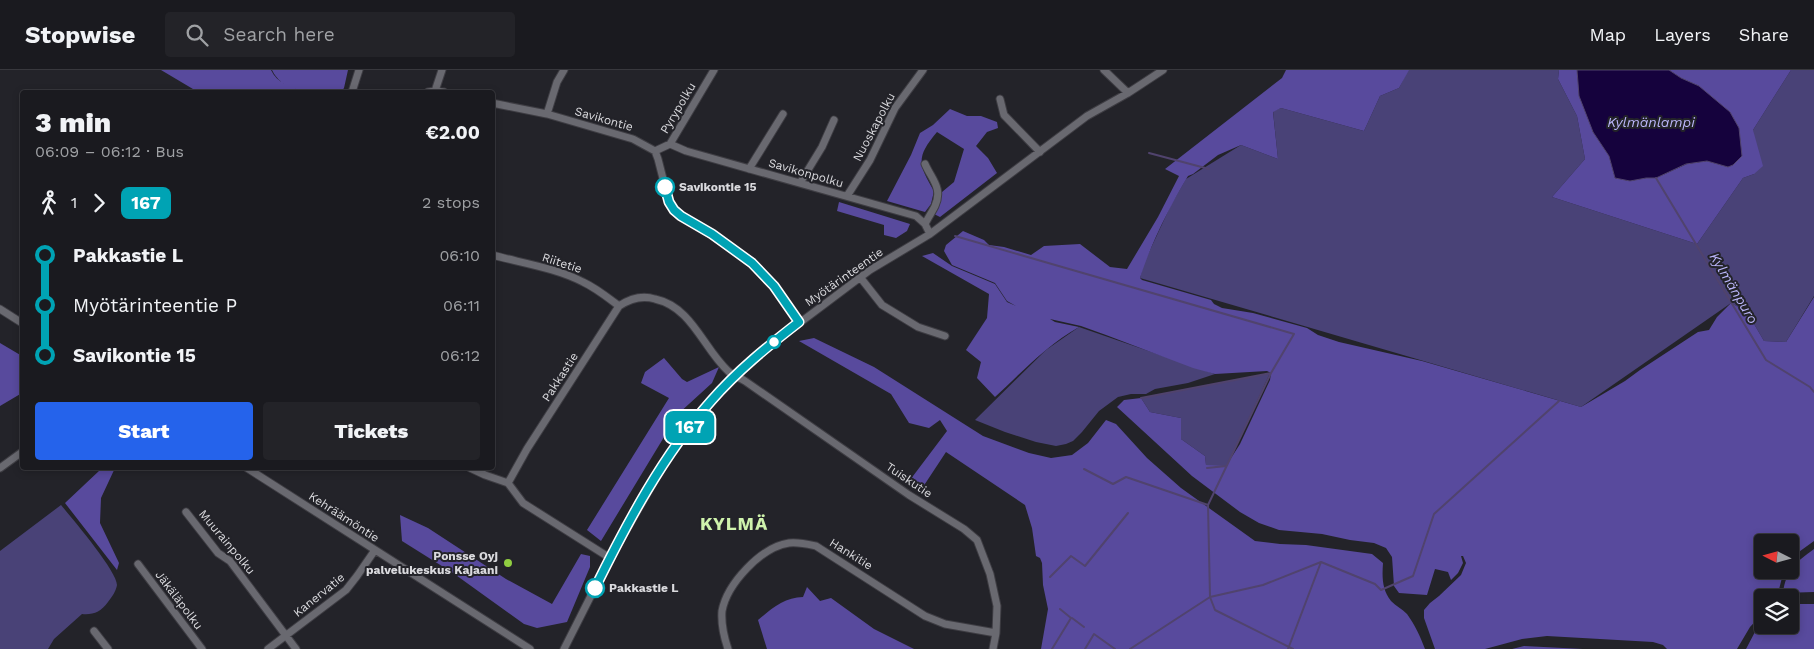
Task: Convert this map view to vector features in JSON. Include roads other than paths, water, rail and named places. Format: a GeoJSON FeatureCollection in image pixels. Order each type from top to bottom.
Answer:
{"type":"FeatureCollection","features":[{"type":"Feature","properties":{"kind":"street"},"geometry":{"type":"LineString","coordinates":[[353,90],[359,70]]}},
{"type":"Feature","properties":{"kind":"street"},"geometry":{"type":"LineString","coordinates":[[432,90],[442,70]]}},
{"type":"Feature","properties":{"kind":"street"},"geometry":{"type":"LineString","coordinates":[[547,114],[557,82],[564,70]]}},
{"type":"Feature","properties":{"kind":"street","name":"Pyrypolku"},"geometry":{"type":"LineString","coordinates":[[654,151],[670,144],[714,70]]}},
{"type":"Feature","properties":{"kind":"street","name":"Nuoskapolku"},"geometry":{"type":"LineString","coordinates":[[847,196],[870,160],[895,108],[923,70]]}},
{"type":"Feature","properties":{"kind":"street"},"geometry":{"type":"LineString","coordinates":[[1104,70],[1128,94]]}},
{"type":"Feature","properties":{"kind":"street","name":"Myötärinteentie"},"geometry":{"type":"LineString","coordinates":[[564,649],[610,558],[672,450],[711,401],[736,375],[757,355],[860,277],[930,234],[1087,116],[1128,94],[1162,70]]}},
{"type":"Feature","properties":{"kind":"street"},"geometry":{"type":"LineString","coordinates":[[1000,99],[1004,115],[1040,152]]}},
{"type":"Feature","properties":{"kind":"street","name":"Savikontie"},"geometry":{"type":"LineString","coordinates":[[495,104],[547,114],[633,139],[654,151]]}},
{"type":"Feature","properties":{"kind":"street"},"geometry":{"type":"LineString","coordinates":[[749,169],[783,114]]}},
{"type":"Feature","properties":{"kind":"street"},"geometry":{"type":"LineString","coordinates":[[800,183],[822,147],[834,120]]}},
{"type":"Feature","properties":{"kind":"street","name":"Savikonpolku"},"geometry":{"type":"LineString","coordinates":[[670,144],[686,151],[916,216],[925,224]]}},
{"type":"Feature","properties":{"kind":"street"},"geometry":{"type":"LineString","coordinates":[[654,151],[658,159],[669,202],[674,210],[712,234],[752,263],[774,286],[799,322]]}},
{"type":"Feature","properties":{"kind":"street"},"geometry":{"type":"LineString","coordinates":[[925,164],[938,190],[936,202],[925,224],[930,234]]}},
{"type":"Feature","properties":{"kind":"street","name":"Riitetie"},"geometry":{"type":"LineString","coordinates":[[495,257],[531,265],[582,281],[619,306]]}},
{"type":"Feature","properties":{"kind":"street"},"geometry":{"type":"LineString","coordinates":[[860,277],[882,305],[918,327],[945,336]]}},
{"type":"Feature","properties":{"kind":"street"},"geometry":{"type":"LineString","coordinates":[[619,306],[632,298],[645,296],[661,300],[675,307],[687,318],[729,373],[736,375]]}},
{"type":"Feature","properties":{"kind":"street","name":"Pakkastie"},"geometry":{"type":"LineString","coordinates":[[508,483],[527,449],[619,306]]}},
{"type":"Feature","properties":{"kind":"street"},"geometry":{"type":"LineString","coordinates":[[0,309],[20,322]]}},
{"type":"Feature","properties":{"kind":"street","name":"Tuiskutie"},"geometry":{"type":"LineString","coordinates":[[736,375],[964,529],[977,540],[990,574],[997,606],[996,633],[993,649]]}},
{"type":"Feature","properties":{"kind":"street"},"geometry":{"type":"LineString","coordinates":[[0,468],[20,453]]}},
{"type":"Feature","properties":{"kind":"street","name":"Kehräämöntie"},"geometry":{"type":"LineString","coordinates":[[250,470],[530,649]]}},
{"type":"Feature","properties":{"kind":"street"},"geometry":{"type":"LineString","coordinates":[[474,470],[508,483],[523,503],[610,558]]}},
{"type":"Feature","properties":{"kind":"street","name":"Muurainpolku"},"geometry":{"type":"LineString","coordinates":[[186,512],[218,553],[230,561],[296,649]]}},
{"type":"Feature","properties":{"kind":"street","name":"Hankitie"},"geometry":{"type":"LineString","coordinates":[[728,649],[722,624],[722,613],[729,592],[740,574],[764,554],[788,543],[816,546],[925,616],[945,624],[996,633]]}},
{"type":"Feature","properties":{"kind":"street","name":"Kanervatie"},"geometry":{"type":"LineString","coordinates":[[268,649],[346,590],[358,576],[374,550]]}},
{"type":"Feature","properties":{"kind":"street","name":"Jäkäläpolku"},"geometry":{"type":"LineString","coordinates":[[138,564],[202,649]]}},
{"type":"Feature","properties":{"kind":"street"},"geometry":{"type":"LineString","coordinates":[[94,631],[108,649]]}},
{"type":"Feature","properties":{"kind":"water","name":"Kylmänlampi"},"geometry":{"type":"Polygon","coordinates":[[[1577,70],[1669,70],[1699,86],[1730,112],[1739,128],[1742,156],[1733,165],[1728,167],[1707,161],[1686,164],[1656,178],[1630,181],[1615,178],[1609,156],[1593,132],[1579,96],[1577,70]]]}},
{"type":"Feature","properties":{"kind":"waterway"},"geometry":{"type":"LineString","coordinates":[[1149,153],[1209,169]]}},
{"type":"Feature","properties":{"kind":"waterway","name":"Kylmänpuro"},"geometry":{"type":"LineString","coordinates":[[1656,178],[1766,360],[1810,387],[1814,392]]}},
{"type":"Feature","properties":{"kind":"waterway"},"geometry":{"type":"LineString","coordinates":[[955,236],[1294,334],[1271,373]]}},
{"type":"Feature","properties":{"kind":"waterway"},"geometry":{"type":"LineString","coordinates":[[1141,398],[1271,373],[1208,505]]}},
{"type":"Feature","properties":{"kind":"waterway"},"geometry":{"type":"LineString","coordinates":[[1130,649],[1210,597],[1263,585],[1321,562],[1375,584],[1381,590],[1413,576],[1434,514],[1559,401]]}},
{"type":"Feature","properties":{"kind":"waterway"},"geometry":{"type":"LineString","coordinates":[[1207,468],[1226,466]]}},
{"type":"Feature","properties":{"kind":"waterway"},"geometry":{"type":"LineString","coordinates":[[1084,469],[1113,484],[1126,477],[1208,505],[1210,597],[1215,610],[1293,649]]}},
{"type":"Feature","properties":{"kind":"waterway"},"geometry":{"type":"LineString","coordinates":[[1050,577],[1071,556],[1085,566],[1128,513]]}},
{"type":"Feature","properties":{"kind":"waterway"},"geometry":{"type":"LineString","coordinates":[[1288,649],[1321,562]]}},
{"type":"Feature","properties":{"kind":"waterway"},"geometry":{"type":"LineString","coordinates":[[1052,649],[1071,618],[1060,609]]}},
{"type":"Feature","properties":{"kind":"waterway"},"geometry":{"type":"LineString","coordinates":[[1072,618],[1084,627]]}},
{"type":"Feature","properties":{"kind":"waterway"},"geometry":{"type":"LineString","coordinates":[[1085,649],[1094,634],[1115,649]]}},
{"type":"Feature","properties":{"kind":"place","name":"Savikontie 15"},"geometry":{"type":"Point","coordinates":[665,187]}},
{"type":"Feature","properties":{"kind":"place","name":"Ponsse Oyj palvelukeskus Kajaani"},"geometry":{"type":"Point","coordinates":[508,563]}},
{"type":"Feature","properties":{"kind":"place","name":"Pakkastie L"},"geometry":{"type":"Point","coordinates":[595,588]}},
{"type":"Feature","properties":{"kind":"district","name":"KYLMÄ"},"geometry":{"type":"Point","coordinates":[734,524]}}]}
